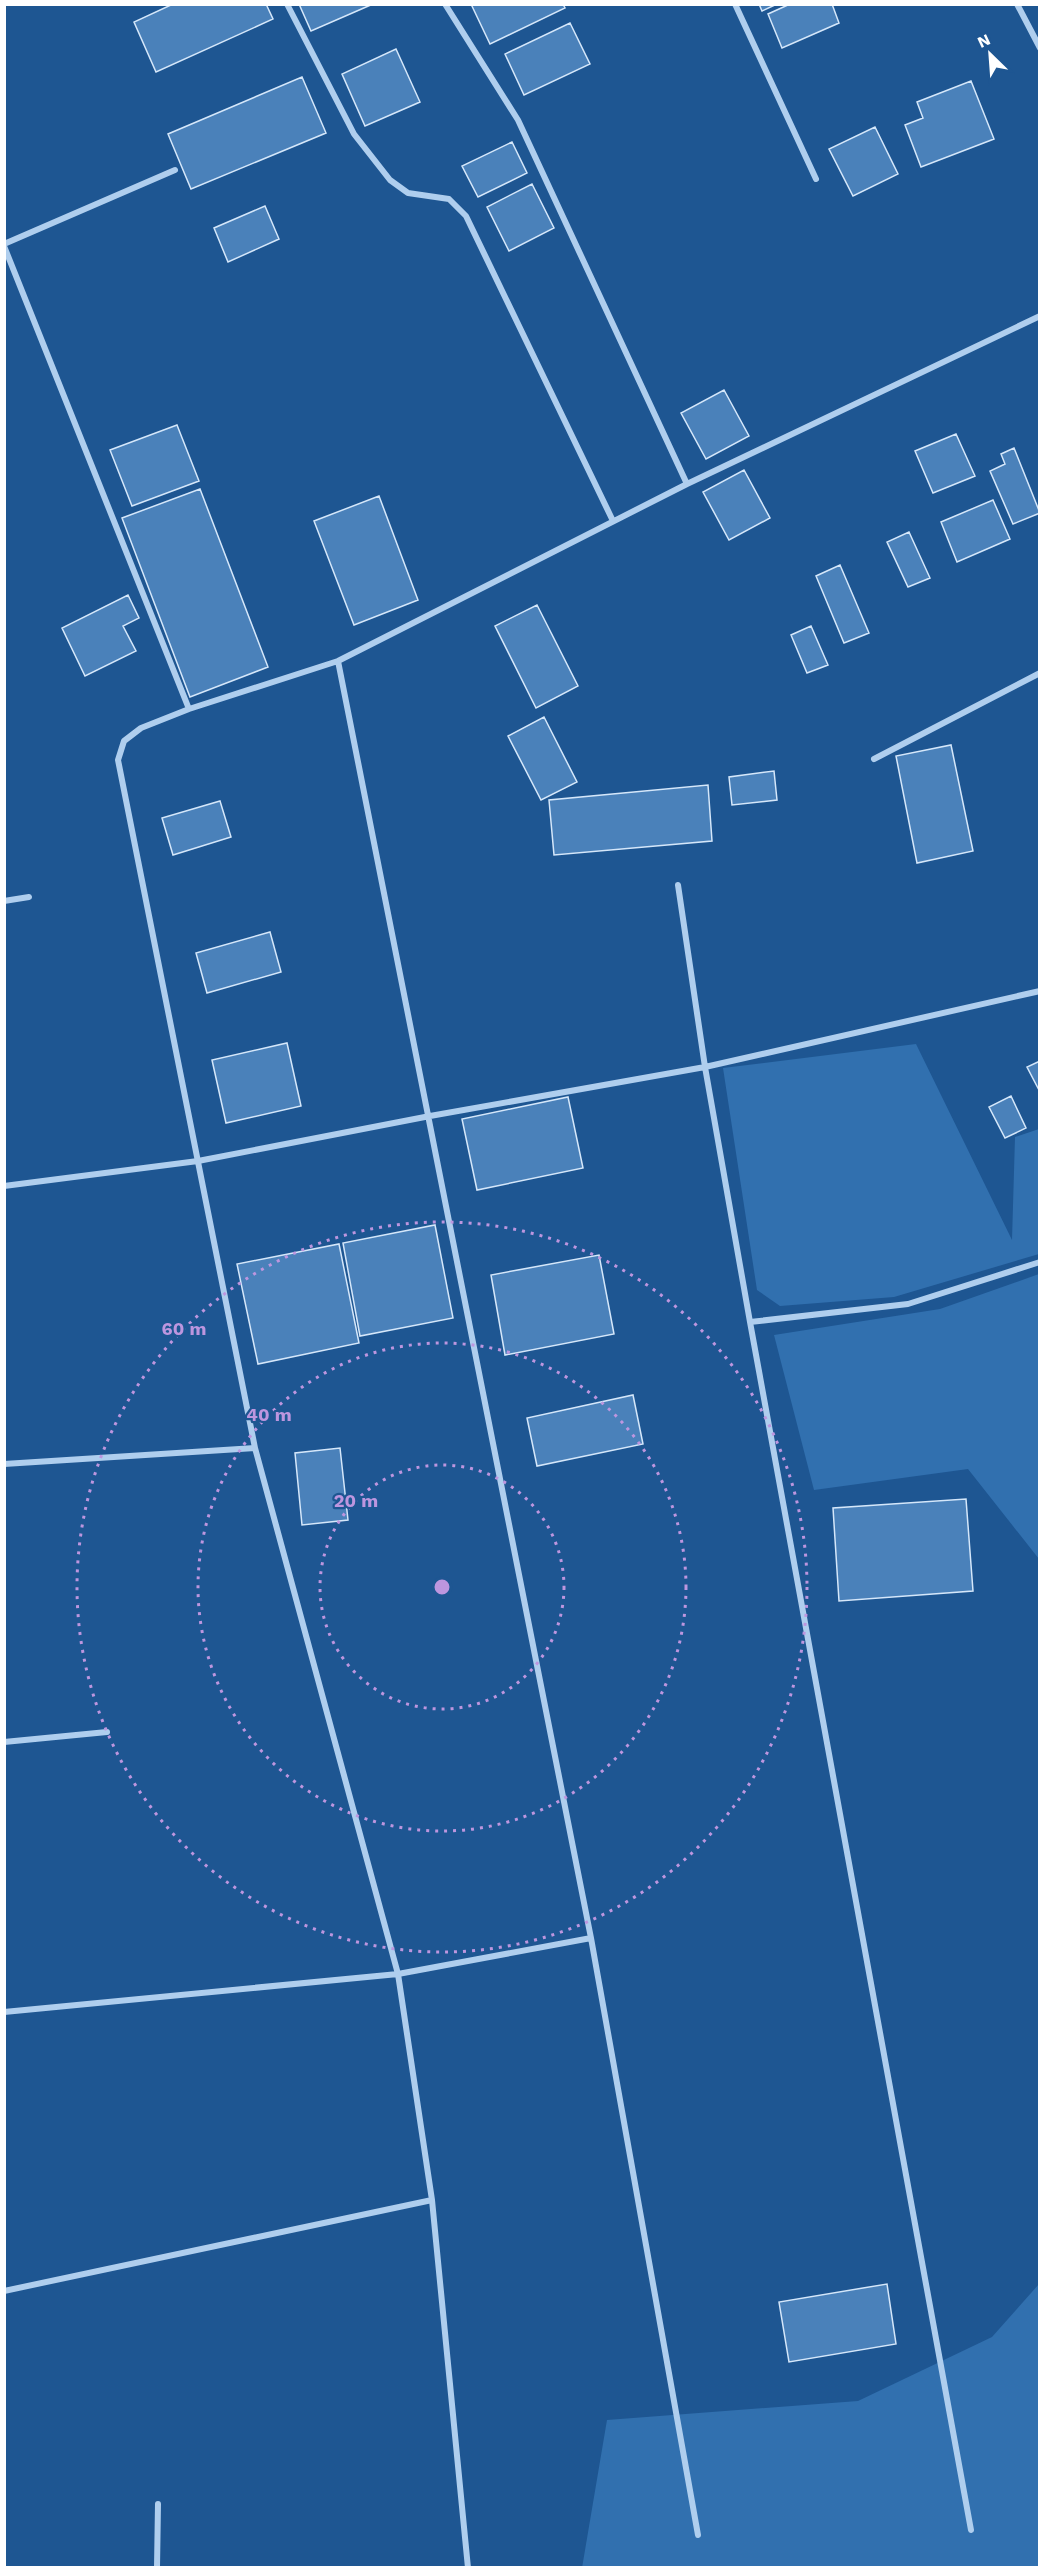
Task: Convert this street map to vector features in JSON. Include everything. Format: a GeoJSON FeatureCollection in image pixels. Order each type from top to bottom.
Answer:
{"type":"FeatureCollection","features":[{"type":"Feature","properties":{"kind":"street"},"geometry":{"type":"LineString","coordinates":[[287,4],[354,134],[390,180],[408,193],[449,199],[466,216],[613,521]]}},
{"type":"Feature","properties":{"kind":"street"},"geometry":{"type":"LineString","coordinates":[[445,4],[518,120],[687,483]]}},
{"type":"Feature","properties":{"kind":"street"},"geometry":{"type":"LineString","coordinates":[[735,4],[816,179]]}},
{"type":"Feature","properties":{"kind":"street"},"geometry":{"type":"LineString","coordinates":[[1017,4],[1040,48]]}},
{"type":"Feature","properties":{"kind":"street"},"geometry":{"type":"LineString","coordinates":[[175,170],[4,245],[189,709]]}},
{"type":"Feature","properties":{"kind":"street"},"geometry":{"type":"LineString","coordinates":[[468,2568],[432,2200],[398,1974],[255,1448],[118,760],[123,741],[141,728],[189,709],[338,661],[687,483],[1040,316]]}},
{"type":"Feature","properties":{"kind":"street"},"geometry":{"type":"LineString","coordinates":[[338,661],[430,1116],[591,1938],[698,2535]]}},
{"type":"Feature","properties":{"kind":"street"},"geometry":{"type":"LineString","coordinates":[[874,759],[1040,673]]}},
{"type":"Feature","properties":{"kind":"street"},"geometry":{"type":"LineString","coordinates":[[678,885],[705,1067],[750,1322],[971,2530]]}},
{"type":"Feature","properties":{"kind":"street"},"geometry":{"type":"LineString","coordinates":[[4,901],[29,897]]}},
{"type":"Feature","properties":{"kind":"street"},"geometry":{"type":"LineString","coordinates":[[4,1186],[198,1161],[430,1116],[705,1067],[1040,991]]}},
{"type":"Feature","properties":{"kind":"street"},"geometry":{"type":"LineString","coordinates":[[750,1322],[908,1304],[1040,1262]]}},
{"type":"Feature","properties":{"kind":"street"},"geometry":{"type":"LineString","coordinates":[[4,1464],[255,1448]]}},
{"type":"Feature","properties":{"kind":"street"},"geometry":{"type":"LineString","coordinates":[[4,1742],[107,1732]]}},
{"type":"Feature","properties":{"kind":"street"},"geometry":{"type":"LineString","coordinates":[[4,2012],[398,1974],[591,1938]]}},
{"type":"Feature","properties":{"kind":"street"},"geometry":{"type":"LineString","coordinates":[[4,2291],[432,2200]]}},
{"type":"Feature","properties":{"kind":"street"},"geometry":{"type":"LineString","coordinates":[[157,2568],[158,2504]]}},
{"type":"Feature","properties":{"kind":"shaded area"},"geometry":{"type":"Polygon","coordinates":[[[916,1044],[1012,1240],[1015,1137],[1039,1129],[1039,1254],[894,1297],[780,1306],[757,1290],[723,1068],[916,1044]]]}},
{"type":"Feature","properties":{"kind":"shaded area"},"geometry":{"type":"Polygon","coordinates":[[[1039,1274],[1039,1559],[968,1469],[814,1490],[774,1335],[940,1309],[1039,1274]]]}},
{"type":"Feature","properties":{"kind":"shaded area"},"geometry":{"type":"Polygon","coordinates":[[[1039,2284],[1039,2567],[582,2568],[607,2420],[858,2401],[992,2337],[1039,2284]]]}},
{"type":"Feature","properties":{"kind":"building"},"geometry":{"type":"Polygon","coordinates":[[[173,4],[266,4],[273,19],[156,72],[134,22],[173,4]]]}},
{"type":"Feature","properties":{"kind":"building"},"geometry":{"type":"Polygon","coordinates":[[[299,4],[373,4],[311,31],[299,4]]]}},
{"type":"Feature","properties":{"kind":"building"},"geometry":{"type":"Polygon","coordinates":[[[471,4],[563,4],[565,8],[490,44],[471,4]]]}},
{"type":"Feature","properties":{"kind":"building"},"geometry":{"type":"Polygon","coordinates":[[[759,4],[777,4],[762,11],[759,4]]]}},
{"type":"Feature","properties":{"kind":"building"},"geometry":{"type":"Polygon","coordinates":[[[790,4],[832,4],[839,23],[782,48],[768,14],[790,4]]]}},
{"type":"Feature","properties":{"kind":"building"},"geometry":{"type":"Polygon","coordinates":[[[570,23],[590,64],[524,95],[505,54],[570,23]]]}},
{"type":"Feature","properties":{"kind":"building"},"geometry":{"type":"Polygon","coordinates":[[[396,49],[420,102],[365,126],[342,74],[396,49]]]}},
{"type":"Feature","properties":{"kind":"building"},"geometry":{"type":"Polygon","coordinates":[[[302,77],[326,133],[191,189],[168,134],[302,77]]]}},
{"type":"Feature","properties":{"kind":"building"},"geometry":{"type":"Polygon","coordinates":[[[971,81],[994,139],[921,167],[905,125],[923,118],[917,102],[971,81]]]}},
{"type":"Feature","properties":{"kind":"building"},"geometry":{"type":"Polygon","coordinates":[[[875,127],[898,174],[853,196],[829,149],[875,127]]]}},
{"type":"Feature","properties":{"kind":"building"},"geometry":{"type":"Polygon","coordinates":[[[512,142],[527,173],[478,197],[462,166],[512,142]]]}},
{"type":"Feature","properties":{"kind":"building"},"geometry":{"type":"Polygon","coordinates":[[[532,184],[554,228],[509,251],[487,207],[532,184]]]}},
{"type":"Feature","properties":{"kind":"building"},"geometry":{"type":"Polygon","coordinates":[[[265,206],[279,239],[228,262],[214,228],[265,206]]]}},
{"type":"Feature","properties":{"kind":"building"},"geometry":{"type":"Polygon","coordinates":[[[724,390],[749,436],[706,459],[681,413],[724,390]]]}},
{"type":"Feature","properties":{"kind":"building"},"geometry":{"type":"Polygon","coordinates":[[[177,425],[199,481],[132,506],[110,450],[177,425]]]}},
{"type":"Feature","properties":{"kind":"building"},"geometry":{"type":"Polygon","coordinates":[[[956,434],[975,476],[933,493],[915,451],[956,434]]]}},
{"type":"Feature","properties":{"kind":"building"},"geometry":{"type":"Polygon","coordinates":[[[1014,448],[1040,513],[1013,524],[990,471],[1005,464],[1001,454],[1014,448]]]}},
{"type":"Feature","properties":{"kind":"building"},"geometry":{"type":"Polygon","coordinates":[[[744,470],[770,518],[729,540],[703,492],[744,470]]]}},
{"type":"Feature","properties":{"kind":"building"},"geometry":{"type":"Polygon","coordinates":[[[200,489],[268,667],[190,697],[122,518],[200,489]]]}},
{"type":"Feature","properties":{"kind":"building"},"geometry":{"type":"Polygon","coordinates":[[[379,496],[418,600],[354,625],[314,521],[379,496]]]}},
{"type":"Feature","properties":{"kind":"building"},"geometry":{"type":"Polygon","coordinates":[[[993,500],[1010,539],[957,562],[941,522],[993,500]]]}},
{"type":"Feature","properties":{"kind":"building"},"geometry":{"type":"Polygon","coordinates":[[[909,532],[930,578],[908,587],[887,542],[909,532]]]}},
{"type":"Feature","properties":{"kind":"building"},"geometry":{"type":"Polygon","coordinates":[[[840,565],[869,633],[844,643],[816,576],[840,565]]]}},
{"type":"Feature","properties":{"kind":"building"},"geometry":{"type":"Polygon","coordinates":[[[128,595],[139,618],[123,626],[136,651],[85,676],[62,628],[128,595]]]}},
{"type":"Feature","properties":{"kind":"building"},"geometry":{"type":"Polygon","coordinates":[[[537,605],[578,686],[536,708],[495,626],[537,605]]]}},
{"type":"Feature","properties":{"kind":"building"},"geometry":{"type":"Polygon","coordinates":[[[811,626],[828,665],[807,673],[791,635],[811,626]]]}},
{"type":"Feature","properties":{"kind":"building"},"geometry":{"type":"Polygon","coordinates":[[[544,717],[577,782],[541,800],[508,736],[544,717]]]}},
{"type":"Feature","properties":{"kind":"building"},"geometry":{"type":"Polygon","coordinates":[[[951,745],[973,851],[917,863],[896,756],[951,745]]]}},
{"type":"Feature","properties":{"kind":"building"},"geometry":{"type":"Polygon","coordinates":[[[774,771],[777,800],[732,805],[729,777],[774,771]]]}},
{"type":"Feature","properties":{"kind":"building"},"geometry":{"type":"Polygon","coordinates":[[[708,785],[712,841],[554,855],[549,800],[708,785]]]}},
{"type":"Feature","properties":{"kind":"building"},"geometry":{"type":"Polygon","coordinates":[[[220,801],[231,837],[173,855],[162,818],[220,801]]]}},
{"type":"Feature","properties":{"kind":"building"},"geometry":{"type":"Polygon","coordinates":[[[270,932],[281,972],[207,993],[196,953],[270,932]]]}},
{"type":"Feature","properties":{"kind":"building"},"geometry":{"type":"Polygon","coordinates":[[[287,1043],[301,1106],[226,1123],[212,1060],[287,1043]]]}},
{"type":"Feature","properties":{"kind":"building"},"geometry":{"type":"Polygon","coordinates":[[[1040,1061],[1040,1092],[1027,1067],[1040,1061]]]}},
{"type":"Feature","properties":{"kind":"building"},"geometry":{"type":"Polygon","coordinates":[[[1011,1096],[1026,1128],[1005,1138],[989,1107],[1011,1096]]]}},
{"type":"Feature","properties":{"kind":"building"},"geometry":{"type":"Polygon","coordinates":[[[568,1097],[583,1168],[477,1190],[462,1119],[568,1097]]]}},
{"type":"Feature","properties":{"kind":"building"},"geometry":{"type":"Polygon","coordinates":[[[435,1225],[453,1318],[360,1336],[343,1243],[435,1225]]]}},
{"type":"Feature","properties":{"kind":"building"},"geometry":{"type":"Polygon","coordinates":[[[339,1244],[359,1343],[258,1364],[237,1264],[339,1244]]]}},
{"type":"Feature","properties":{"kind":"building"},"geometry":{"type":"Polygon","coordinates":[[[599,1255],[614,1334],[505,1355],[491,1275],[599,1255]]]}},
{"type":"Feature","properties":{"kind":"building"},"geometry":{"type":"Polygon","coordinates":[[[633,1395],[643,1444],[537,1466],[527,1418],[633,1395]]]}},
{"type":"Feature","properties":{"kind":"building"},"geometry":{"type":"Polygon","coordinates":[[[340,1448],[348,1520],[302,1525],[295,1453],[340,1448]]]}},
{"type":"Feature","properties":{"kind":"building"},"geometry":{"type":"Polygon","coordinates":[[[966,1499],[973,1591],[839,1601],[833,1508],[966,1499]]]}},
{"type":"Feature","properties":{"kind":"building"},"geometry":{"type":"Polygon","coordinates":[[[887,2284],[896,2344],[789,2362],[779,2302],[887,2284]]]}}]}
